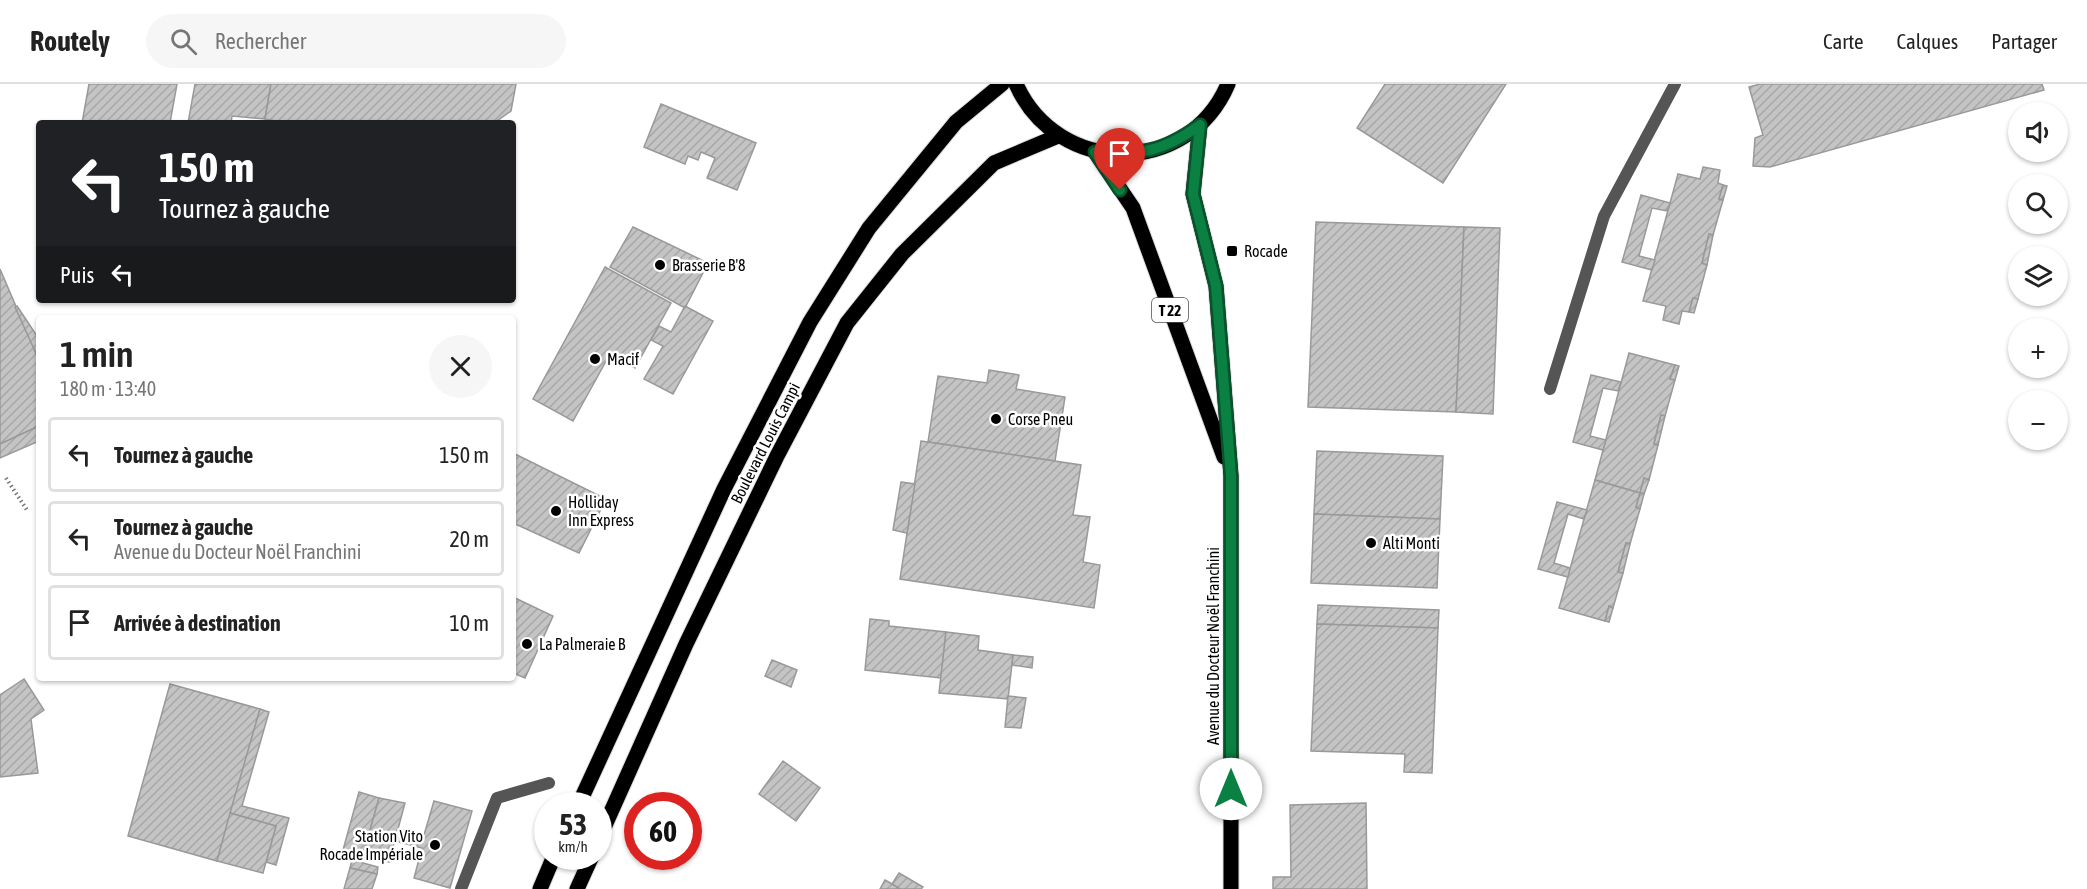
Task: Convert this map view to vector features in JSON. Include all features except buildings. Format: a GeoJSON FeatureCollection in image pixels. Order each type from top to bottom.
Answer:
{"type":"FeatureCollection","features":[{"type":"Feature","properties":{"kind":"main road","name":"Boulevard Louis Campi"},"geometry":{"type":"LineString","coordinates":[[584,792],[724,489],[810,322],[869,228],[956,122],[1002,84]]}},
{"type":"Feature","properties":{"kind":"main road"},"geometry":{"type":"LineString","coordinates":[[1016,84],[1023,99],[1038,120],[1058,136],[1095,152],[1147,153],[1175,142],[1200,125],[1222,97],[1228,84]]}},
{"type":"Feature","properties":{"kind":"main road","name":"Avenue du Docteur Noël Franchini"},"geometry":{"type":"LineString","coordinates":[[1200,125],[1193,194],[1216,286],[1231,476],[1231,889]]}},
{"type":"Feature","properties":{"kind":"main road","name":"Boulevard Louis Campi"},"geometry":{"type":"LineString","coordinates":[[612,810],[691,634],[777,456],[847,323],[902,254],[994,163],[1058,136]]}},
{"type":"Feature","properties":{"kind":"main road","name":"Avenue du Docteur Noël Franchini"},"geometry":{"type":"LineString","coordinates":[[1095,152],[1133,208],[1231,476]]}},
{"type":"Feature","properties":{"kind":"main road"},"geometry":{"type":"LineString","coordinates":[[540,889],[549,870]]}},
{"type":"Feature","properties":{"kind":"main road"},"geometry":{"type":"LineString","coordinates":[[577,889],[586,870]]}},
{"type":"Feature","properties":{"kind":"lane"},"geometry":{"type":"LineString","coordinates":[[1550,389],[1604,216],[1675,84]]}},
{"type":"Feature","properties":{"kind":"lane"},"geometry":{"type":"LineString","coordinates":[[461,889],[497,798],[549,783]]}},
{"type":"Feature","properties":{"kind":"path"},"geometry":{"type":"LineString","coordinates":[[6,478],[27,510]]}},
{"type":"Feature","properties":{"kind":"place","name":"Rocade"},"geometry":{"type":"Point","coordinates":[1232,251]}},
{"type":"Feature","properties":{"kind":"place","name":"Brasserie B'8"},"geometry":{"type":"Point","coordinates":[660,265]}},
{"type":"Feature","properties":{"kind":"place","name":"Macif"},"geometry":{"type":"Point","coordinates":[595,359]}},
{"type":"Feature","properties":{"kind":"place","name":"Corse Pneu"},"geometry":{"type":"Point","coordinates":[996,419]}},
{"type":"Feature","properties":{"kind":"place","name":"Holliday Inn Express"},"geometry":{"type":"Point","coordinates":[556,511]}},
{"type":"Feature","properties":{"kind":"place","name":"Alti Monti"},"geometry":{"type":"Point","coordinates":[1371,543]}},
{"type":"Feature","properties":{"kind":"place","name":"La Palmeraie B"},"geometry":{"type":"Point","coordinates":[527,644]}},
{"type":"Feature","properties":{"kind":"place","name":"Station Vito Rocade Impériale"},"geometry":{"type":"Point","coordinates":[435,845]}},
{"type":"Feature","properties":{"kind":"route"},"geometry":{"type":"LineString","coordinates":[[1120,190],[1095,152],[1147,153],[1175,142],[1200,125],[1193,194],[1216,286],[1231,476],[1231,789]]}}]}
